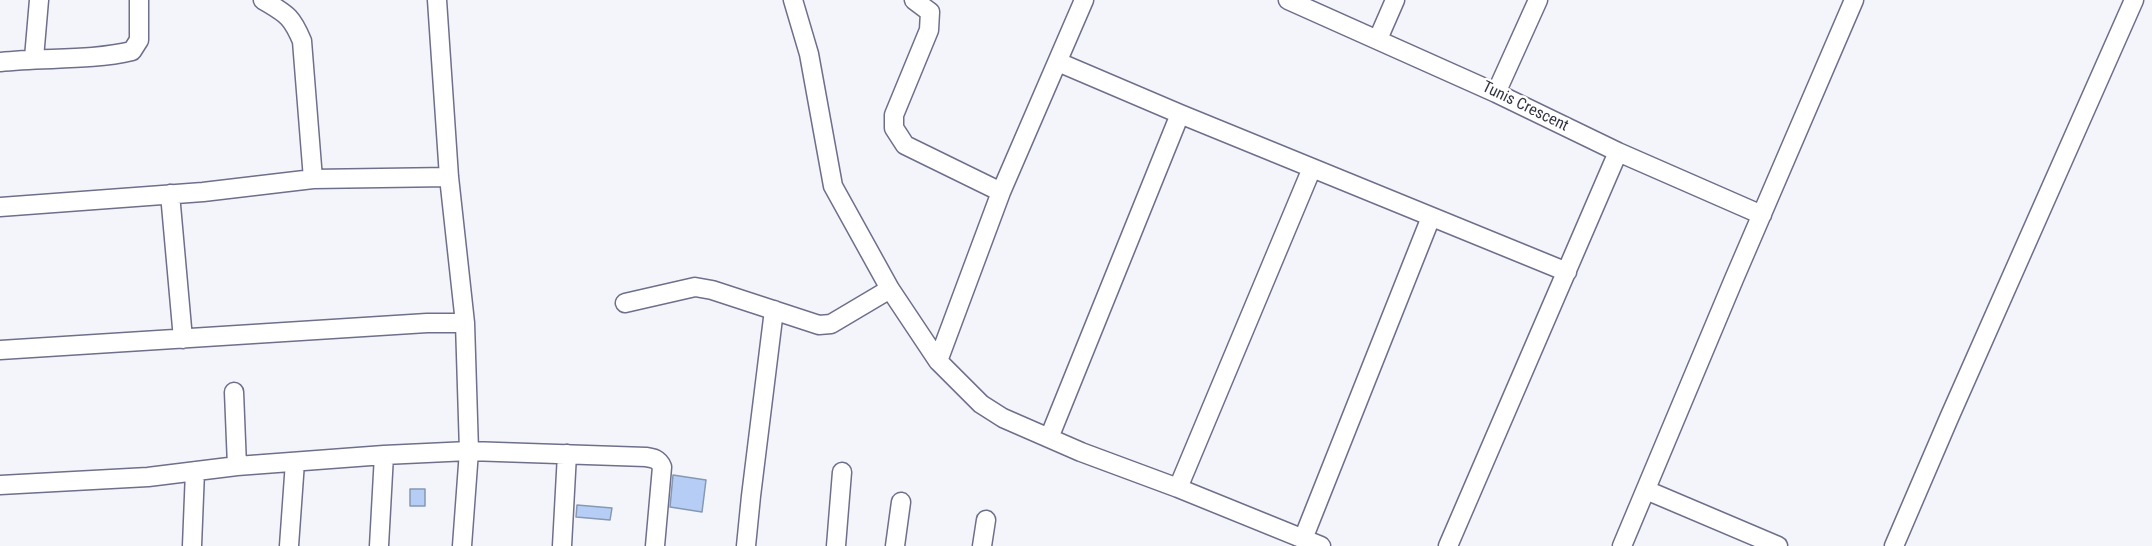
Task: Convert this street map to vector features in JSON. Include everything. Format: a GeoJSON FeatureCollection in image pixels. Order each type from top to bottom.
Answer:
{"type":"FeatureCollection","features":[{"type":"Feature","properties":{"kind":"street"},"geometry":{"type":"LineString","coordinates":[[34,58],[39,0]]}},
{"type":"Feature","properties":{"kind":"street"},"geometry":{"type":"LineString","coordinates":[[0,62],[34,58],[95,56],[132,51],[139,40],[139,0]]}},
{"type":"Feature","properties":{"kind":"street"},"geometry":{"type":"LineString","coordinates":[[263,0],[294,22],[302,41],[313,179]]}},
{"type":"Feature","properties":{"kind":"street"},"geometry":{"type":"LineString","coordinates":[[437,0],[449,177],[465,323],[469,451],[462,546]]}},
{"type":"Feature","properties":{"kind":"street"},"geometry":{"type":"LineString","coordinates":[[793,0],[809,54],[833,186],[890,289],[938,361],[981,404],[1003,418],[1081,452],[1178,488],[1321,546]]}},
{"type":"Feature","properties":{"kind":"street"},"geometry":{"type":"LineString","coordinates":[[914,0],[930,12],[929,30],[894,115],[894,128],[905,146],[1001,192]]}},
{"type":"Feature","properties":{"kind":"street"},"geometry":{"type":"LineString","coordinates":[[938,361],[1001,192],[1084,0]]}},
{"type":"Feature","properties":{"kind":"street","name":"Tunis Crescent"},"geometry":{"type":"LineString","coordinates":[[1288,0],[1496,93],[1618,152],[1762,215]]}},
{"type":"Feature","properties":{"kind":"street"},"geometry":{"type":"LineString","coordinates":[[1378,39],[1395,0]]}},
{"type":"Feature","properties":{"kind":"street"},"geometry":{"type":"LineString","coordinates":[[1496,93],[1538,0]]}},
{"type":"Feature","properties":{"kind":"street"},"geometry":{"type":"LineString","coordinates":[[1622,546],[1854,0]]}},
{"type":"Feature","properties":{"kind":"street"},"geometry":{"type":"LineString","coordinates":[[1894,546],[1953,407],[2134,0]]}},
{"type":"Feature","properties":{"kind":"street"},"geometry":{"type":"LineString","coordinates":[[1058,62],[1567,272]]}},
{"type":"Feature","properties":{"kind":"street"},"geometry":{"type":"LineString","coordinates":[[1049,438],[1180,114]]}},
{"type":"Feature","properties":{"kind":"street"},"geometry":{"type":"LineString","coordinates":[[1448,546],[1618,152]]}},
{"type":"Feature","properties":{"kind":"street"},"geometry":{"type":"LineString","coordinates":[[1178,488],[1312,168]]}},
{"type":"Feature","properties":{"kind":"street"},"geometry":{"type":"LineString","coordinates":[[0,207],[170,194],[313,179],[449,177]]}},
{"type":"Feature","properties":{"kind":"street"},"geometry":{"type":"LineString","coordinates":[[170,194],[183,339]]}},
{"type":"Feature","properties":{"kind":"street"},"geometry":{"type":"LineString","coordinates":[[1303,538],[1431,217]]}},
{"type":"Feature","properties":{"kind":"street"},"geometry":{"type":"LineString","coordinates":[[625,303],[695,288],[712,290],[819,325],[831,324],[890,289]]}},
{"type":"Feature","properties":{"kind":"street"},"geometry":{"type":"LineString","coordinates":[[746,546],[774,310]]}},
{"type":"Feature","properties":{"kind":"street"},"geometry":{"type":"LineString","coordinates":[[0,350],[427,323],[465,323]]}},
{"type":"Feature","properties":{"kind":"street"},"geometry":{"type":"LineString","coordinates":[[234,392],[237,466]]}},
{"type":"Feature","properties":{"kind":"street"},"geometry":{"type":"LineString","coordinates":[[0,485],[148,477],[237,466],[384,454],[469,451],[646,457],[660,462],[662,467],[655,546]]}},
{"type":"Feature","properties":{"kind":"street"},"geometry":{"type":"LineString","coordinates":[[379,546],[384,454]]}},
{"type":"Feature","properties":{"kind":"street"},"geometry":{"type":"LineString","coordinates":[[562,546],[567,454]]}},
{"type":"Feature","properties":{"kind":"street"},"geometry":{"type":"LineString","coordinates":[[289,546],[295,462]]}},
{"type":"Feature","properties":{"kind":"street"},"geometry":{"type":"LineString","coordinates":[[192,546],[195,471]]}},
{"type":"Feature","properties":{"kind":"street"},"geometry":{"type":"LineString","coordinates":[[836,546],[842,472]]}},
{"type":"Feature","properties":{"kind":"street"},"geometry":{"type":"LineString","coordinates":[[1646,490],[1778,546]]}},
{"type":"Feature","properties":{"kind":"street"},"geometry":{"type":"LineString","coordinates":[[895,546],[901,502]]}},
{"type":"Feature","properties":{"kind":"street"},"geometry":{"type":"LineString","coordinates":[[982,546],[986,520]]}},
{"type":"Feature","properties":{"kind":"building"},"geometry":{"type":"Polygon","coordinates":[[[673,475],[706,480],[702,512],[670,507],[673,475]]]}},
{"type":"Feature","properties":{"kind":"building"},"geometry":{"type":"Polygon","coordinates":[[[410,489],[425,489],[425,506],[410,506],[410,489]]]}},
{"type":"Feature","properties":{"kind":"building"},"geometry":{"type":"Polygon","coordinates":[[[577,505],[612,508],[610,520],[576,517],[577,505]]]}}]}
